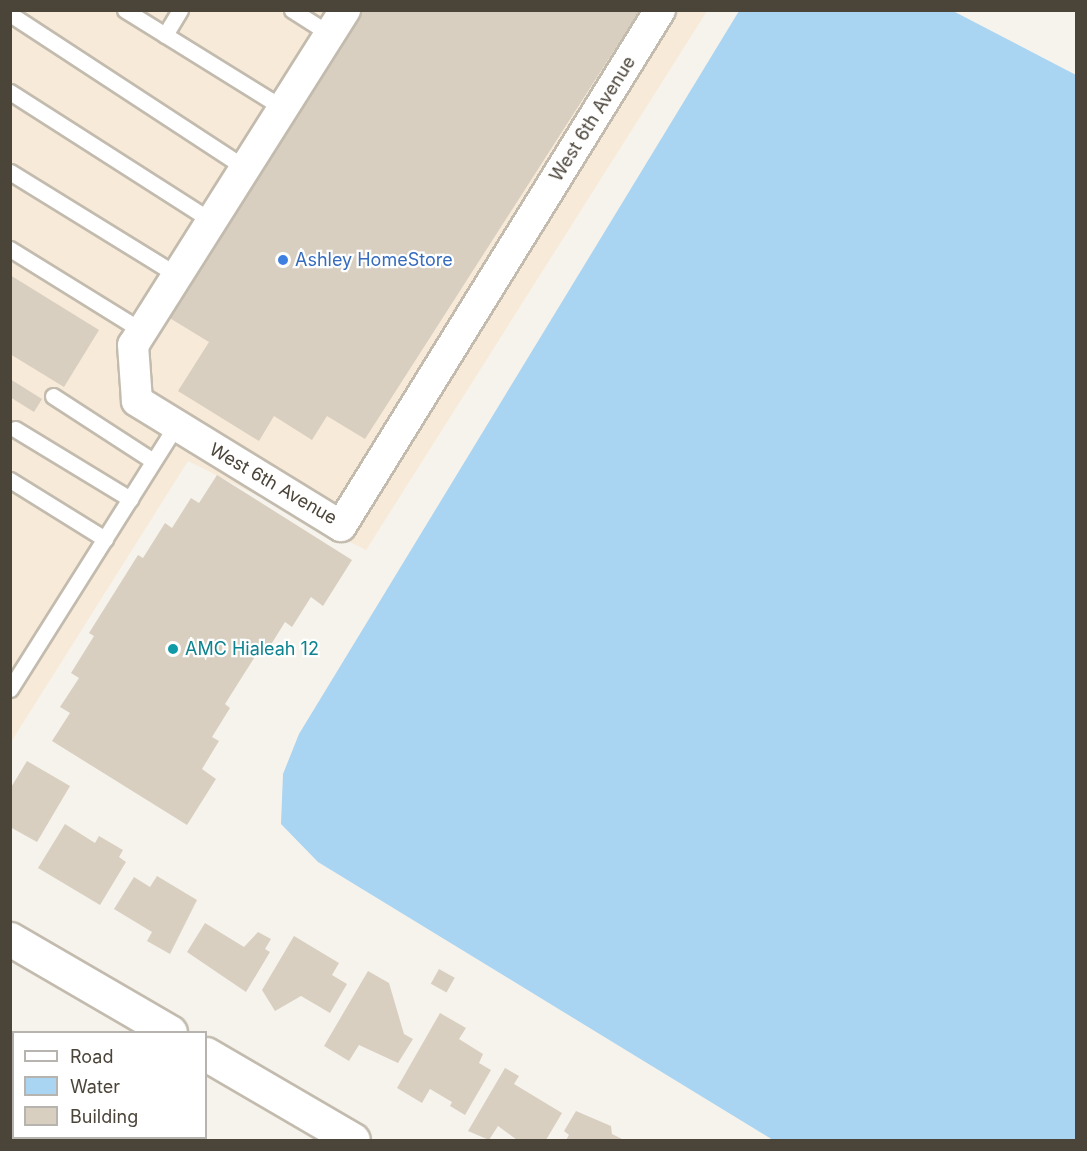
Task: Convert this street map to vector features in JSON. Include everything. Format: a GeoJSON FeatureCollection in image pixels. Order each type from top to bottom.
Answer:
{"type":"FeatureCollection","features":[{"type":"Feature","properties":{"kind":"street","name":"West 6th Avenue"},"geometry":{"type":"LineString","coordinates":[[338,22],[133,345],[137,401],[175,427],[341,526],[660,10]]}},
{"type":"Feature","properties":{"kind":"street"},"geometry":{"type":"LineString","coordinates":[[10,939],[168,1031]]}},
{"type":"Feature","properties":{"kind":"street"},"geometry":{"type":"LineString","coordinates":[[207,1055],[353,1140]]}},
{"type":"Feature","properties":{"kind":"lane"},"geometry":{"type":"LineString","coordinates":[[125,10],[283,108]]}},
{"type":"Feature","properties":{"kind":"lane"},"geometry":{"type":"LineString","coordinates":[[165,35],[180,10]]}},
{"type":"Feature","properties":{"kind":"lane"},"geometry":{"type":"LineString","coordinates":[[292,10],[338,22]]}},
{"type":"Feature","properties":{"kind":"lane"},"geometry":{"type":"LineString","coordinates":[[10,14],[245,168]]}},
{"type":"Feature","properties":{"kind":"lane"},"geometry":{"type":"LineString","coordinates":[[10,92],[212,221]]}},
{"type":"Feature","properties":{"kind":"lane"},"geometry":{"type":"LineString","coordinates":[[10,172],[177,275]]}},
{"type":"Feature","properties":{"kind":"lane"},"geometry":{"type":"LineString","coordinates":[[10,249],[142,331]]}},
{"type":"Feature","properties":{"kind":"lane"},"geometry":{"type":"LineString","coordinates":[[53,396],[153,461]]}},
{"type":"Feature","properties":{"kind":"lane"},"geometry":{"type":"LineString","coordinates":[[10,689],[175,427]]}},
{"type":"Feature","properties":{"kind":"lane"},"geometry":{"type":"LineString","coordinates":[[15,429],[130,499]]}},
{"type":"Feature","properties":{"kind":"lane"},"geometry":{"type":"LineString","coordinates":[[10,480],[105,539]]}},
{"type":"Feature","properties":{"kind":"shaded area"},"geometry":{"type":"Polygon","coordinates":[[[11,11],[707,11],[366,550],[188,461],[11,742],[11,11]]]}},
{"type":"Feature","properties":{"kind":"water"},"geometry":{"type":"Polygon","coordinates":[[[739,11],[953,11],[1076,75],[1076,1140],[773,1140],[318,862],[281,824],[283,774],[299,734],[739,11]]]}},
{"type":"Feature","properties":{"kind":"building"},"geometry":{"type":"Polygon","coordinates":[[[359,10],[640,10],[365,439],[327,416],[312,440],[274,416],[259,441],[178,391],[209,342],[168,317],[359,10]]]}},
{"type":"Feature","properties":{"kind":"building"},"geometry":{"type":"Polygon","coordinates":[[[10,275],[99,330],[64,387],[10,354],[10,275]]]}},
{"type":"Feature","properties":{"kind":"building"},"geometry":{"type":"Polygon","coordinates":[[[10,379],[42,399],[34,412],[10,397],[10,379]]]}},
{"type":"Feature","properties":{"kind":"building","name":"AMC Hialeah 12"},"geometry":{"type":"Polygon","coordinates":[[[217,475],[352,560],[323,606],[311,597],[292,627],[285,622],[267,651],[261,647],[225,704],[230,708],[212,737],[219,741],[202,769],[216,779],[187,825],[52,741],[70,713],[60,707],[79,678],[71,673],[94,636],[89,633],[138,555],[143,558],[165,523],[172,528],[191,498],[199,503],[217,475]]]}},
{"type":"Feature","properties":{"kind":"building"},"geometry":{"type":"Polygon","coordinates":[[[27,761],[70,786],[37,842],[10,827],[10,789],[27,761]]]}},
{"type":"Feature","properties":{"kind":"building"},"geometry":{"type":"Polygon","coordinates":[[[65,824],[95,843],[99,836],[123,850],[119,857],[126,862],[100,905],[38,868],[65,824]]]}},
{"type":"Feature","properties":{"kind":"building"},"geometry":{"type":"Polygon","coordinates":[[[157,876],[197,900],[170,954],[147,941],[152,932],[114,909],[134,877],[150,887],[157,876]]]}},
{"type":"Feature","properties":{"kind":"building"},"geometry":{"type":"Polygon","coordinates":[[[205,923],[244,947],[258,932],[271,939],[265,949],[270,952],[246,992],[187,952],[205,923]]]}},
{"type":"Feature","properties":{"kind":"building"},"geometry":{"type":"Polygon","coordinates":[[[294,936],[339,963],[332,975],[347,984],[330,1013],[301,996],[275,1011],[262,990],[294,936]]]}},
{"type":"Feature","properties":{"kind":"building"},"geometry":{"type":"Polygon","coordinates":[[[439,969],[455,978],[447,993],[431,984],[439,969]]]}},
{"type":"Feature","properties":{"kind":"building"},"geometry":{"type":"Polygon","coordinates":[[[368,971],[389,983],[404,1034],[413,1039],[398,1063],[359,1045],[349,1061],[324,1046],[368,971]]]}},
{"type":"Feature","properties":{"kind":"building"},"geometry":{"type":"Polygon","coordinates":[[[440,1013],[466,1028],[459,1039],[483,1054],[479,1063],[491,1070],[465,1115],[450,1106],[452,1102],[430,1089],[422,1103],[397,1088],[440,1013]]]}},
{"type":"Feature","properties":{"kind":"building"},"geometry":{"type":"Polygon","coordinates":[[[505,1068],[519,1076],[514,1084],[562,1113],[546,1140],[517,1140],[498,1126],[489,1140],[468,1131],[505,1068]]]}},
{"type":"Feature","properties":{"kind":"building"},"geometry":{"type":"Polygon","coordinates":[[[576,1111],[611,1126],[612,1134],[624,1140],[566,1140],[569,1135],[564,1131],[576,1111]]]}},
{"type":"Feature","properties":{"kind":"place","name":"Ashley HomeStore"},"geometry":{"type":"Point","coordinates":[283,260]}},
{"type":"Feature","properties":{"kind":"place","name":"AMC Hialeah 12"},"geometry":{"type":"Point","coordinates":[173,649]}}]}
